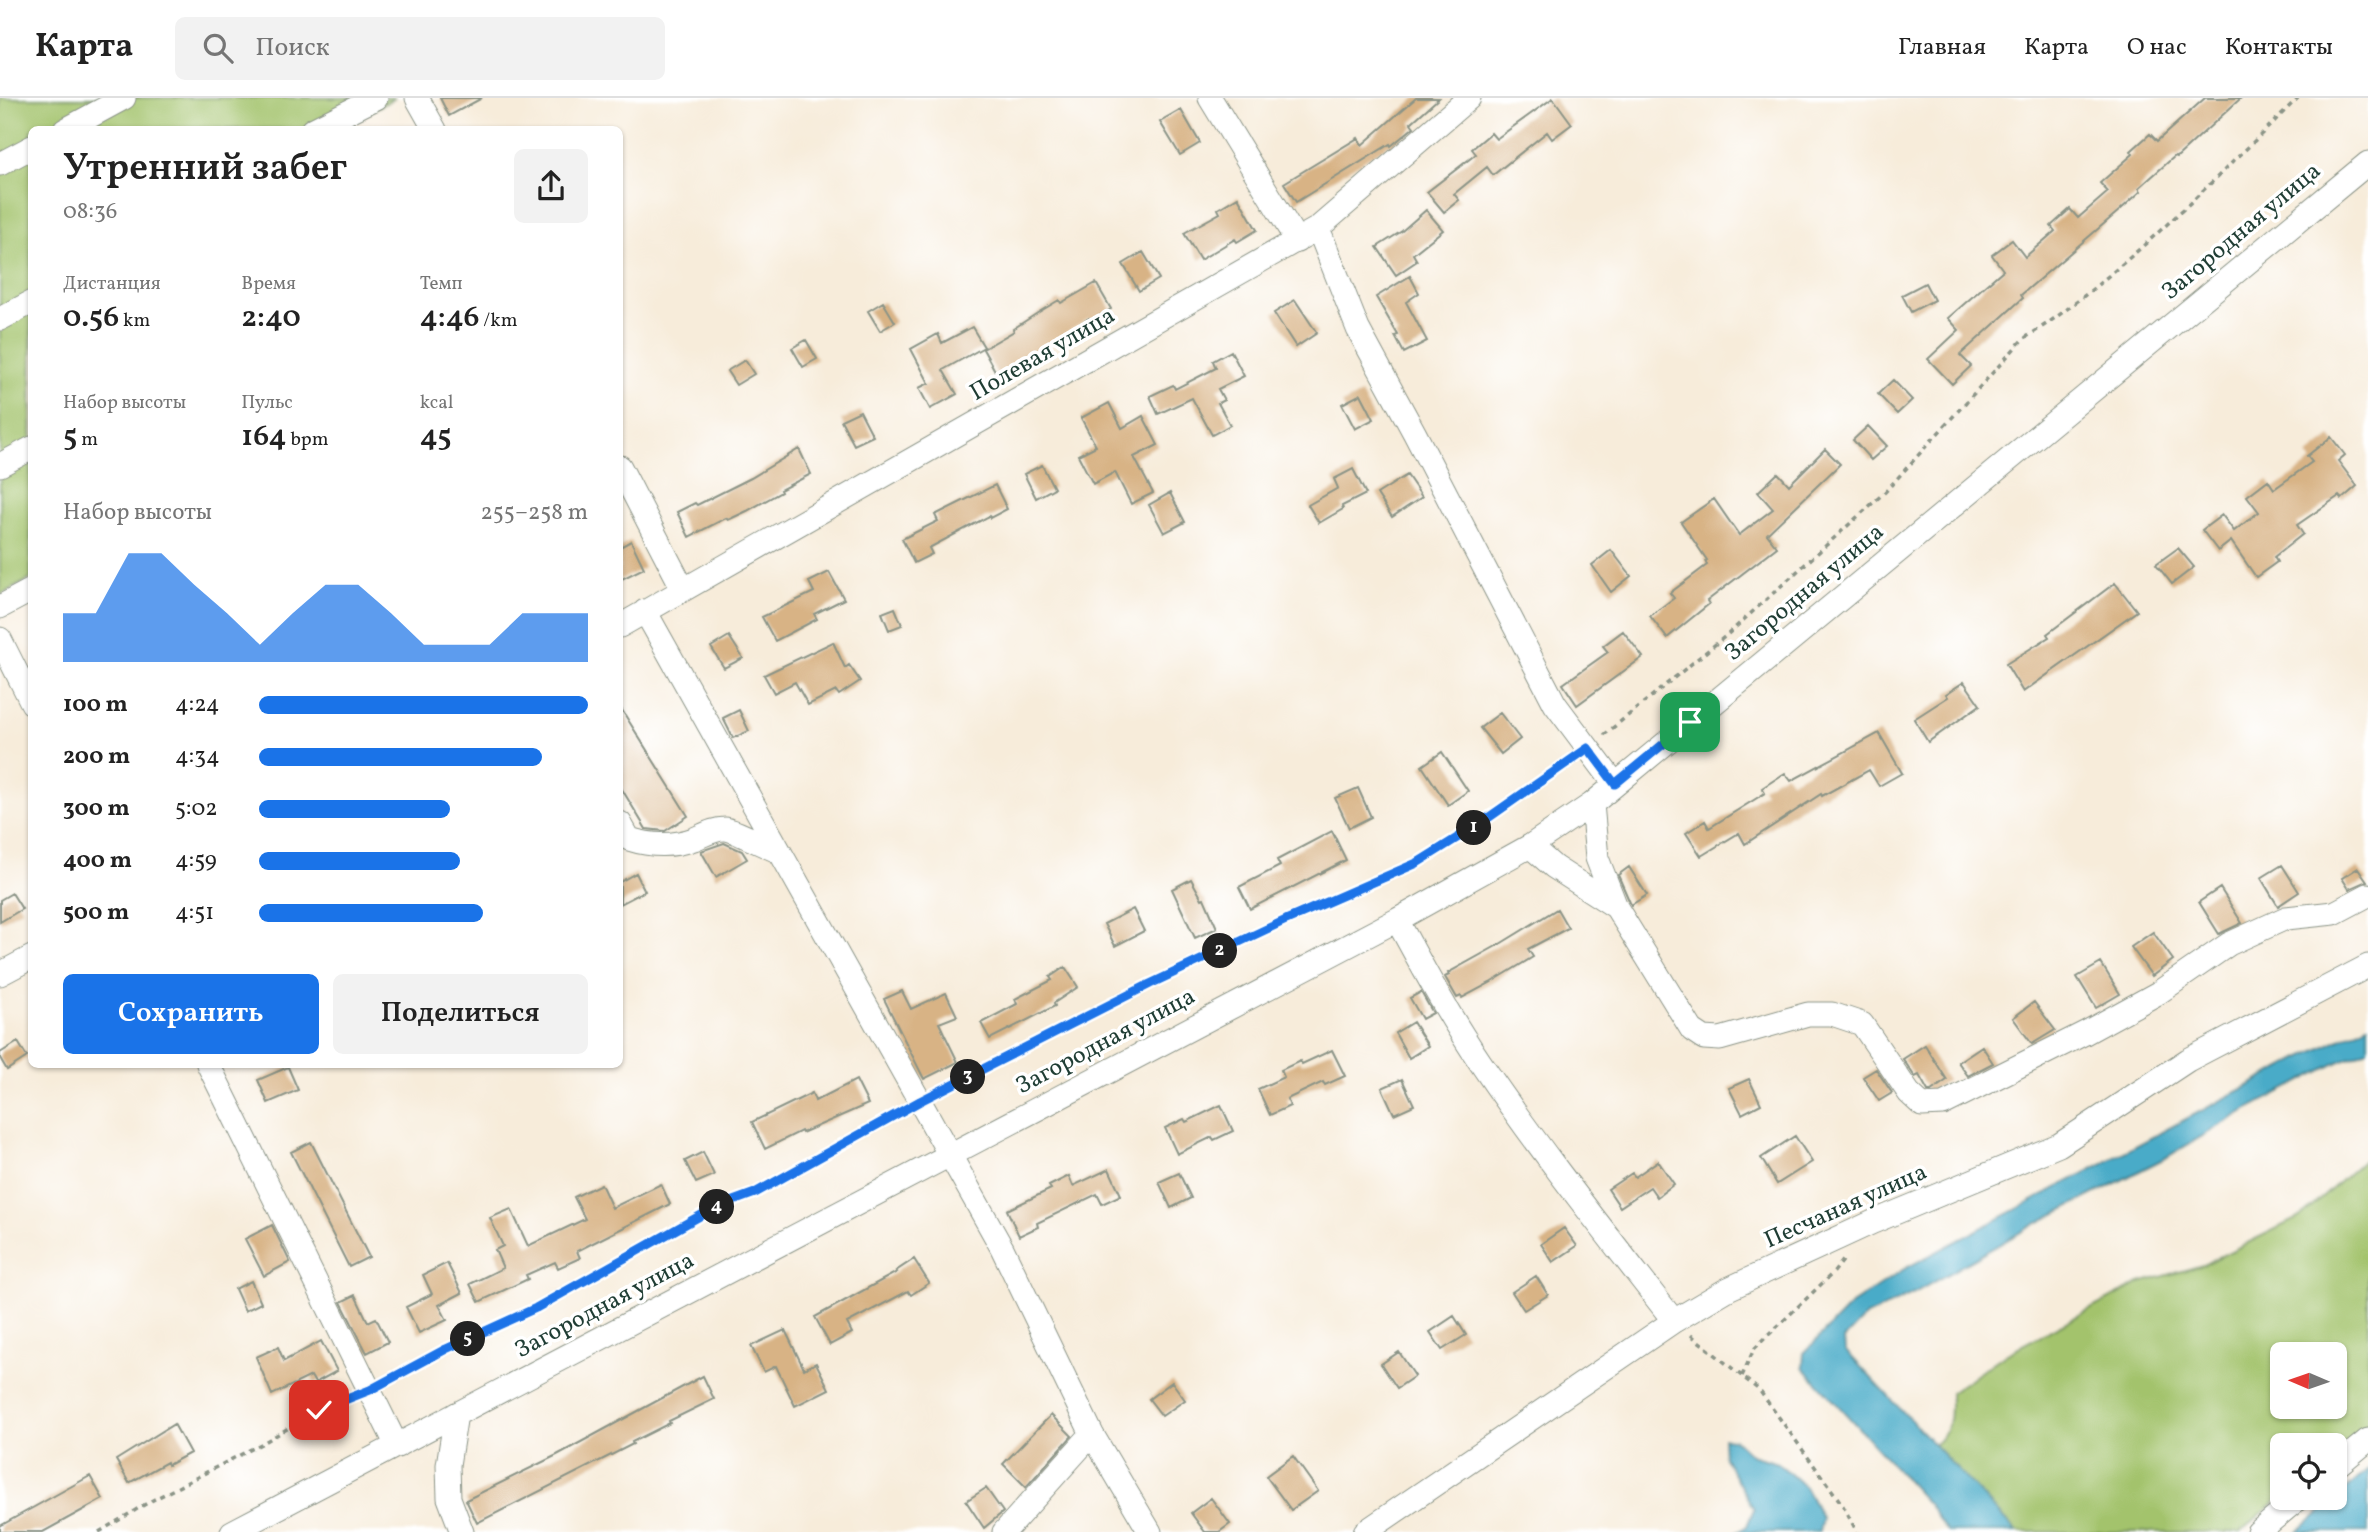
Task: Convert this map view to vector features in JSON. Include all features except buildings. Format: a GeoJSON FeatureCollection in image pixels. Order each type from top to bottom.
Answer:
{"type":"FeatureCollection","features":[{"type":"Feature","properties":{"kind":"street"},"geometry":{"type":"LineString","coordinates":[[72,126],[124,98]]}},
{"type":"Feature","properties":{"kind":"street"},"geometry":{"type":"LineString","coordinates":[[320,126],[376,98]]}},
{"type":"Feature","properties":{"kind":"street"},"geometry":{"type":"LineString","coordinates":[[417,98],[433,126]]}},
{"type":"Feature","properties":{"kind":"street"},"geometry":{"type":"LineString","coordinates":[[1210,98],[1297,241]]}},
{"type":"Feature","properties":{"kind":"street","name":"Полевая улица"},"geometry":{"type":"LineString","coordinates":[[623,624],[1318,229],[1469,98]]}},
{"type":"Feature","properties":{"kind":"street"},"geometry":{"type":"LineString","coordinates":[[0,164],[28,149]]}},
{"type":"Feature","properties":{"kind":"street","name":"Загородная улица"},"geometry":{"type":"LineString","coordinates":[[232,1532],[1397,920],[1530,846],[1592,804],[2368,163]]}},
{"type":"Feature","properties":{"kind":"street"},"geometry":{"type":"LineString","coordinates":[[1318,229],[1358,329],[1555,704],[1615,784]]}},
{"type":"Feature","properties":{"kind":"street"},"geometry":{"type":"LineString","coordinates":[[0,319],[28,304]]}},
{"type":"Feature","properties":{"kind":"street"},"geometry":{"type":"LineString","coordinates":[[0,465],[28,451]]}},
{"type":"Feature","properties":{"kind":"street"},"geometry":{"type":"LineString","coordinates":[[623,473],[684,589]]}},
{"type":"Feature","properties":{"kind":"street"},"geometry":{"type":"LineString","coordinates":[[0,607],[28,592]]}},
{"type":"Feature","properties":{"kind":"street"},"geometry":{"type":"LineString","coordinates":[[645,611],[1002,1248],[1092,1434],[1150,1532]]}},
{"type":"Feature","properties":{"kind":"street"},"geometry":{"type":"LineString","coordinates":[[0,639],[28,696]]}},
{"type":"Feature","properties":{"kind":"street"},"geometry":{"type":"LineString","coordinates":[[1592,804],[1597,858],[1616,907],[1692,1030],[1704,1038],[1720,1039],[1808,1014],[1832,1014],[1842,1017],[1861,1024],[1909,1093],[1922,1105],[1943,1104],[2085,1034],[2158,993],[2241,939],[2286,918],[2334,913],[2368,895]]}},
{"type":"Feature","properties":{"kind":"street"},"geometry":{"type":"LineString","coordinates":[[623,828],[629,839],[646,844],[670,845],[716,830],[729,829],[752,842],[780,852]]}},
{"type":"Feature","properties":{"kind":"street"},"geometry":{"type":"LineString","coordinates":[[1530,846],[1554,867],[1616,907]]}},
{"type":"Feature","properties":{"kind":"street"},"geometry":{"type":"LineString","coordinates":[[1397,920],[1444,1006],[1480,1063],[1589,1212],[1674,1321]]}},
{"type":"Feature","properties":{"kind":"street"},"geometry":{"type":"LineString","coordinates":[[0,974],[28,959]]}},
{"type":"Feature","properties":{"kind":"street","name":"Песчаная улица"},"geometry":{"type":"LineString","coordinates":[[1365,1532],[1674,1321],[1728,1289],[1873,1222],[2059,1144],[2188,1060],[2368,966]]}},
{"type":"Feature","properties":{"kind":"street"},"geometry":{"type":"LineString","coordinates":[[210,1068],[397,1446]]}},
{"type":"Feature","properties":{"kind":"street"},"geometry":{"type":"LineString","coordinates":[[456,1414],[448,1465],[449,1498],[463,1532]]}},
{"type":"Feature","properties":{"kind":"street"},"geometry":{"type":"LineString","coordinates":[[1004,1532],[1092,1434]]}},
{"type":"Feature","properties":{"kind":"street"},"geometry":{"type":"LineString","coordinates":[[2347,1457],[2368,1440]]}},
{"type":"Feature","properties":{"kind":"street"},"geometry":{"type":"LineString","coordinates":[[2258,1532],[2285,1510]]}},
{"type":"Feature","properties":{"kind":"path"},"geometry":{"type":"LineString","coordinates":[[99,1532],[149,1502],[264,1443],[319,1410],[370,1390],[446,1349],[536,1308],[714,1208],[755,1193],[920,1101],[1150,984],[1286,920],[1417,863],[1478,825],[1588,748],[1728,634],[1806,565],[1885,492],[2023,338],[2051,322],[2091,291],[2179,214],[2298,98]]}},
{"type":"Feature","properties":{"kind":"path"},"geometry":{"type":"LineString","coordinates":[[1742,1376],[1754,1349],[1834,1272],[1850,1252]]}},
{"type":"Feature","properties":{"kind":"path"},"geometry":{"type":"LineString","coordinates":[[1674,1321],[1759,1390],[1842,1504],[1857,1532]]}},
{"type":"Feature","properties":{"kind":"green space"},"geometry":{"type":"Polygon","coordinates":[[[0,98],[395,98],[342,126],[28,126],[28,581],[0,595],[0,98]]]}},
{"type":"Feature","properties":{"kind":"green space"},"geometry":{"type":"Polygon","coordinates":[[[2368,1156],[2368,1426],[2347,1443],[2347,1433],[2270,1433],[2270,1506],[2240,1532],[2016,1532],[1934,1445],[1947,1428],[1950,1393],[2007,1353],[2140,1283],[2203,1265],[2302,1216],[2368,1156]]]}},
{"type":"Feature","properties":{"kind":"water"},"geometry":{"type":"Polygon","coordinates":[[[2368,1025],[2368,1050],[2338,1062],[2250,1108],[2165,1158],[2037,1223],[1914,1293],[1866,1316],[1844,1339],[1845,1350],[2016,1532],[1947,1532],[1929,1505],[1803,1367],[1804,1353],[1852,1304],[1904,1269],[2368,1025]]]}},
{"type":"Feature","properties":{"kind":"water"},"geometry":{"type":"Polygon","coordinates":[[[1723,1438],[1734,1439],[1751,1455],[1778,1463],[1805,1487],[1822,1519],[1819,1532],[1737,1532],[1747,1526],[1754,1509],[1724,1458],[1723,1438]]]}},
{"type":"Feature","properties":{"kind":"water"},"geometry":{"type":"Polygon","coordinates":[[[2368,1470],[2368,1532],[2298,1532],[2323,1510],[2347,1510],[2347,1489],[2368,1470]]]}},
{"type":"Feature","properties":{"kind":"route"},"geometry":{"type":"LineString","coordinates":[[319,1410],[370,1390],[446,1349],[536,1308],[714,1208],[755,1193],[920,1101],[1150,984],[1286,920],[1417,863],[1478,825],[1588,748],[1615,784],[1690,722]]}}]}
